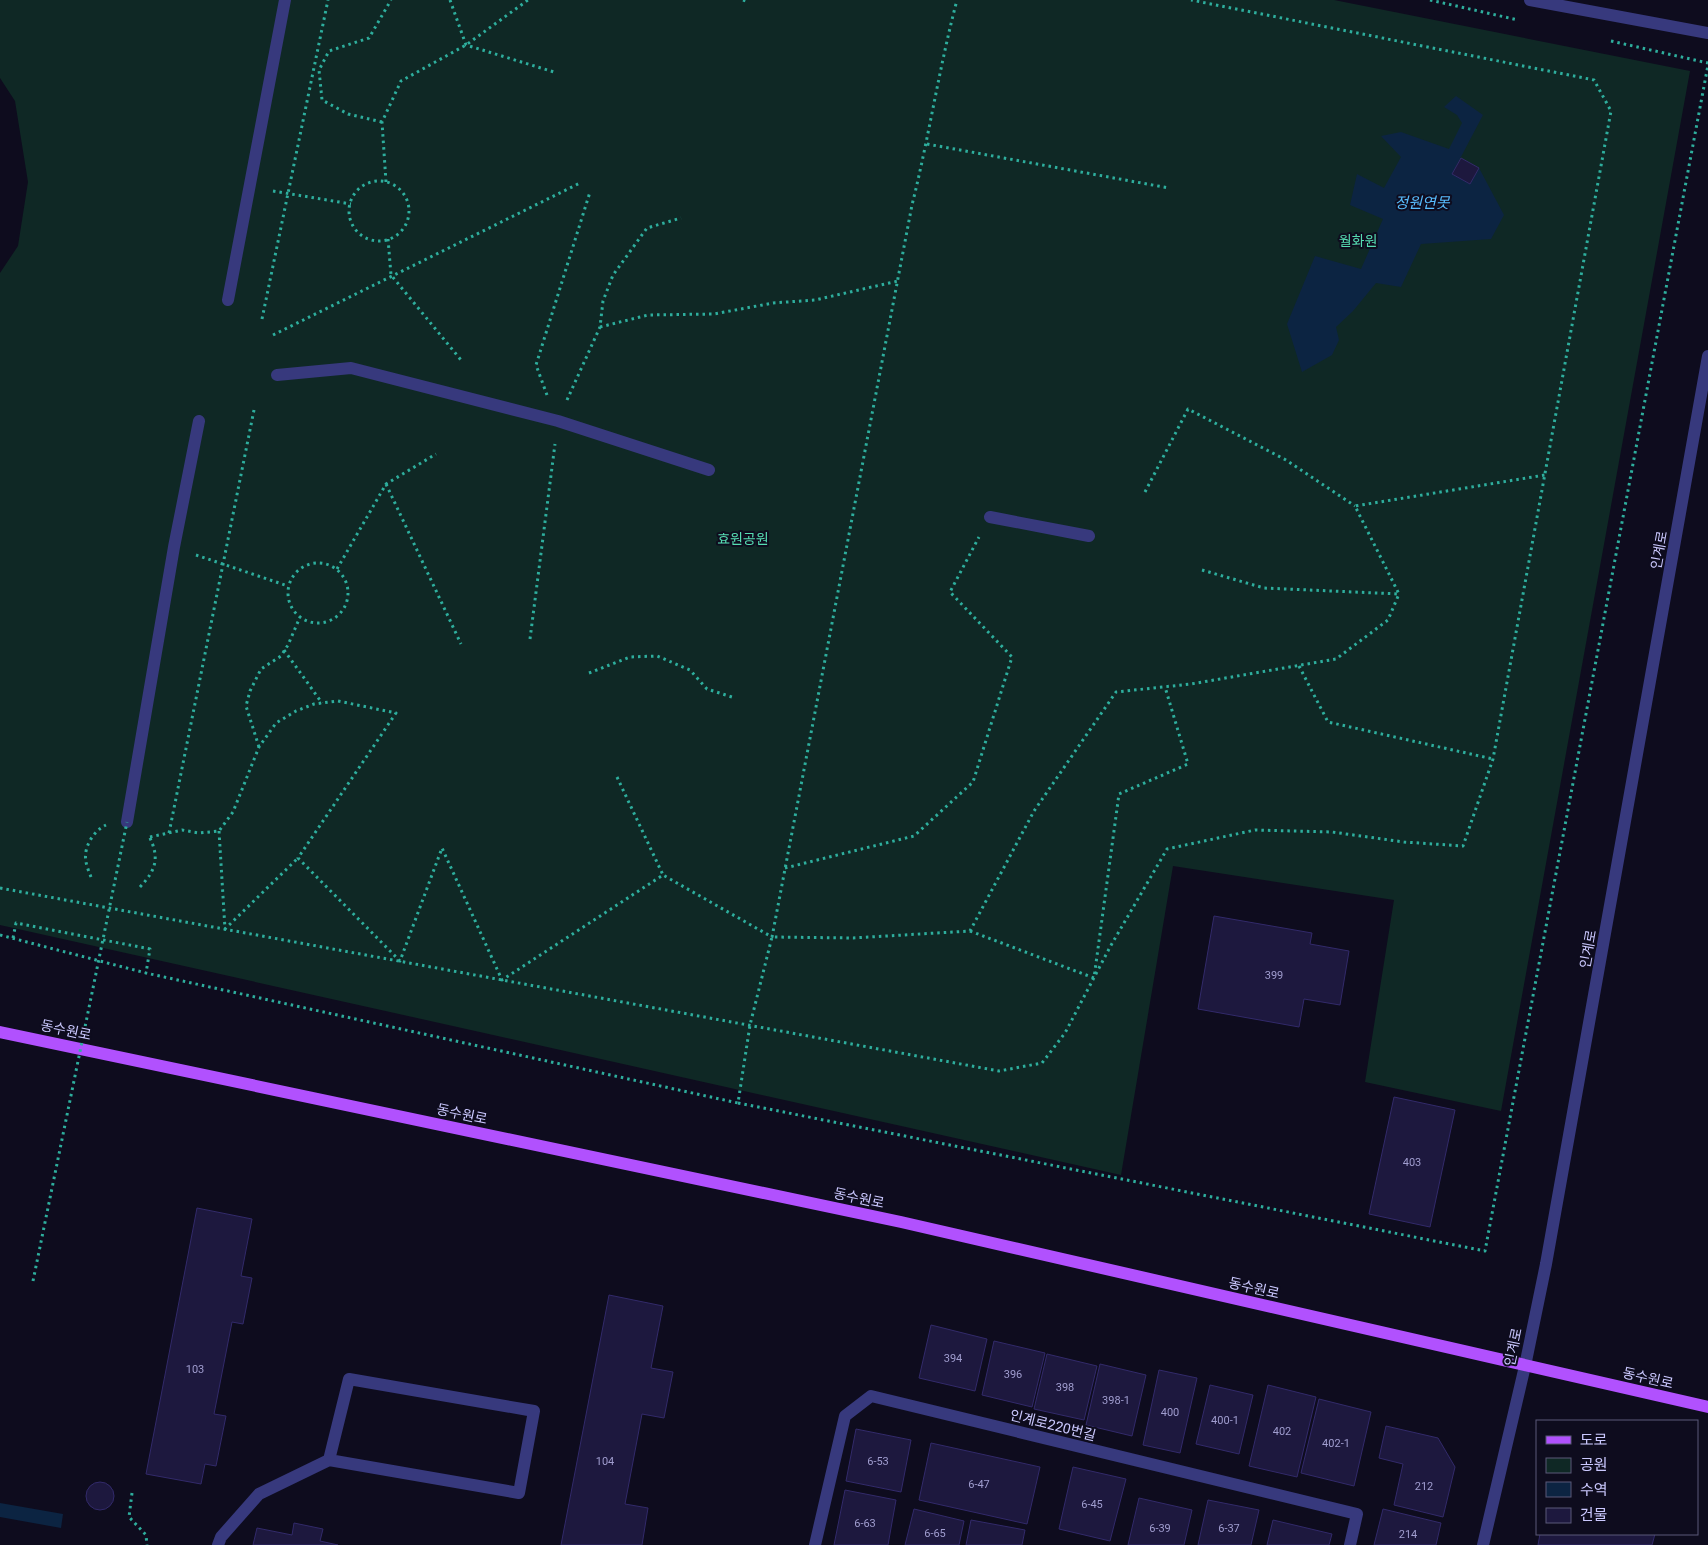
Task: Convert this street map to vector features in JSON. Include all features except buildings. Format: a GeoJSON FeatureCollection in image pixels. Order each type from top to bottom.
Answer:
{"type":"FeatureCollection","features":[{"type":"Feature","properties":{"kind":"main road","name":"동수원로"},"geometry":{"type":"LineString","coordinates":[[0,1032],[901,1222],[1708,1407]]}},
{"type":"Feature","properties":{"kind":"street"},"geometry":{"type":"LineString","coordinates":[[228,300],[285,0]]}},
{"type":"Feature","properties":{"kind":"street"},"geometry":{"type":"LineString","coordinates":[[1530,0],[1708,33]]}},
{"type":"Feature","properties":{"kind":"street","name":"인계로"},"geometry":{"type":"LineString","coordinates":[[1483,1545],[1525,1366],[1548,1254],[1708,356]]}},
{"type":"Feature","properties":{"kind":"street"},"geometry":{"type":"LineString","coordinates":[[277,375],[351,368],[558,421],[709,470]]}},
{"type":"Feature","properties":{"kind":"street"},"geometry":{"type":"LineString","coordinates":[[127,823],[174,547],[200,421]]}},
{"type":"Feature","properties":{"kind":"street"},"geometry":{"type":"LineString","coordinates":[[990,517],[1089,536]]}},
{"type":"Feature","properties":{"kind":"street"},"geometry":{"type":"LineString","coordinates":[[218,1545],[221,1537],[259,1494],[329,1460],[519,1493],[534,1411],[348,1379],[329,1460]]}},
{"type":"Feature","properties":{"kind":"street","name":"인계로220번길"},"geometry":{"type":"LineString","coordinates":[[815,1545],[845,1416],[872,1396],[1357,1514],[1350,1545]]}},
{"type":"Feature","properties":{"kind":"path"},"geometry":{"type":"LineString","coordinates":[[262,319],[328,0]]}},
{"type":"Feature","properties":{"kind":"path"},"geometry":{"type":"LineString","coordinates":[[382,122],[348,114],[322,100],[319,70],[329,51],[369,38],[391,0]]}},
{"type":"Feature","properties":{"kind":"path"},"geometry":{"type":"LineString","coordinates":[[450,0],[466,45]]}},
{"type":"Feature","properties":{"kind":"path"},"geometry":{"type":"LineString","coordinates":[[386,182],[382,122],[401,81],[466,45],[528,0]]}},
{"type":"Feature","properties":{"kind":"path"},"geometry":{"type":"LineString","coordinates":[[738,1103],[750,1025],[772,936],[912,205],[927,144],[944,50],[957,0]]}},
{"type":"Feature","properties":{"kind":"path"},"geometry":{"type":"LineString","coordinates":[[0,888],[999,1071],[1042,1063],[1065,1033],[1167,849],[1255,830],[1332,832],[1404,842],[1463,846],[1493,759],[1611,111],[1594,80],[1190,0]]}},
{"type":"Feature","properties":{"kind":"path"},"geometry":{"type":"LineString","coordinates":[[466,45],[554,72]]}},
{"type":"Feature","properties":{"kind":"path"},"geometry":{"type":"LineString","coordinates":[[0,935],[146,973],[738,1103],[1485,1250],[1708,64]]}},
{"type":"Feature","properties":{"kind":"path"},"geometry":{"type":"LineString","coordinates":[[927,144],[1169,188]]}},
{"type":"Feature","properties":{"kind":"path"},"geometry":{"type":"LineString","coordinates":[[380,180],[386,182],[390,182],[399,188],[405,197],[408,206],[408,217],[404,227],[397,234],[388,239],[377,241],[358,233],[352,224],[349,214],[353,194],[361,186],[380,180]]}},
{"type":"Feature","properties":{"kind":"path"},"geometry":{"type":"LineString","coordinates":[[273,335],[580,182]]}},
{"type":"Feature","properties":{"kind":"path"},"geometry":{"type":"LineString","coordinates":[[249,188],[351,204]]}},
{"type":"Feature","properties":{"kind":"path"},"geometry":{"type":"LineString","coordinates":[[558,421],[536,365],[590,192]]}},
{"type":"Feature","properties":{"kind":"path"},"geometry":{"type":"LineString","coordinates":[[530,639],[558,421],[600,327],[603,301],[613,275],[647,228],[681,218]]}},
{"type":"Feature","properties":{"kind":"path"},"geometry":{"type":"LineString","coordinates":[[388,239],[391,275],[461,360]]}},
{"type":"Feature","properties":{"kind":"path"},"geometry":{"type":"LineString","coordinates":[[600,327],[648,315],[714,314],[773,303],[815,300],[898,281]]}},
{"type":"Feature","properties":{"kind":"path"},"geometry":{"type":"LineString","coordinates":[[970,931],[1034,811],[1116,692],[1191,684],[1336,659],[1388,620],[1399,594],[1355,506],[1286,460],[1188,409],[1145,492]]}},
{"type":"Feature","properties":{"kind":"path"},"geometry":{"type":"LineString","coordinates":[[169,833],[254,410]]}},
{"type":"Feature","properties":{"kind":"path"},"geometry":{"type":"LineString","coordinates":[[337,569],[386,484],[436,454]]}},
{"type":"Feature","properties":{"kind":"path"},"geometry":{"type":"LineString","coordinates":[[1355,506],[1545,475]]}},
{"type":"Feature","properties":{"kind":"path"},"geometry":{"type":"LineString","coordinates":[[386,484],[461,644]]}},
{"type":"Feature","properties":{"kind":"path"},"geometry":{"type":"LineString","coordinates":[[785,868],[914,836],[974,782],[1012,657],[950,592],[990,517]]}},
{"type":"Feature","properties":{"kind":"path"},"geometry":{"type":"LineString","coordinates":[[174,547],[288,586]]}},
{"type":"Feature","properties":{"kind":"path"},"geometry":{"type":"LineString","coordinates":[[308,564],[328,564],[337,569],[344,577],[347,587],[346,602],[338,615],[320,623],[309,622],[300,617],[294,611],[287,595],[292,577],[299,569],[308,564]]}},
{"type":"Feature","properties":{"kind":"path"},"geometry":{"type":"LineString","coordinates":[[1202,570],[1264,588],[1399,594]]}},
{"type":"Feature","properties":{"kind":"path"},"geometry":{"type":"LineString","coordinates":[[259,748],[246,706],[250,691],[261,669],[281,656],[300,617]]}},
{"type":"Feature","properties":{"kind":"path"},"geometry":{"type":"LineString","coordinates":[[284,650],[322,704]]}},
{"type":"Feature","properties":{"kind":"path"},"geometry":{"type":"LineString","coordinates":[[589,673],[630,657],[657,656],[690,670],[707,689],[735,698]]}},
{"type":"Feature","properties":{"kind":"path"},"geometry":{"type":"LineString","coordinates":[[1299,666],[1328,722],[1493,759]]}},
{"type":"Feature","properties":{"kind":"path"},"geometry":{"type":"LineString","coordinates":[[1094,978],[1119,794],[1188,764],[1165,687]]}},
{"type":"Feature","properties":{"kind":"path"},"geometry":{"type":"LineString","coordinates":[[338,702],[396,713],[298,858],[225,929],[219,831],[233,812],[259,748],[276,723],[296,711],[338,702]]}},
{"type":"Feature","properties":{"kind":"path"},"geometry":{"type":"LineString","coordinates":[[618,776],[662,875],[772,936],[853,938],[970,931],[1094,978]]}},
{"type":"Feature","properties":{"kind":"path"},"geometry":{"type":"LineString","coordinates":[[91,878],[85,860],[88,842],[100,828],[113,822]]}},
{"type":"Feature","properties":{"kind":"path"},"geometry":{"type":"LineString","coordinates":[[33,1281],[127,823]]}},
{"type":"Feature","properties":{"kind":"path"},"geometry":{"type":"LineString","coordinates":[[150,837],[182,830],[199,833],[219,831]]}},
{"type":"Feature","properties":{"kind":"path"},"geometry":{"type":"LineString","coordinates":[[140,887],[153,873],[156,855],[150,837],[145,832]]}},
{"type":"Feature","properties":{"kind":"path"},"geometry":{"type":"LineString","coordinates":[[400,961],[442,848],[502,980]]}},
{"type":"Feature","properties":{"kind":"path"},"geometry":{"type":"LineString","coordinates":[[298,858],[400,961]]}},
{"type":"Feature","properties":{"kind":"path"},"geometry":{"type":"LineString","coordinates":[[502,980],[662,875]]}},
{"type":"Feature","properties":{"kind":"path"},"geometry":{"type":"LineString","coordinates":[[13,938],[16,923],[150,948],[146,973]]}},
{"type":"Feature","properties":{"kind":"path"},"geometry":{"type":"LineString","coordinates":[[132,1493],[128,1516],[146,1535],[148,1545]]}},
{"type":"Feature","properties":{"kind":"green space","name":"효원공원"},"geometry":{"type":"Polygon","coordinates":[[[0,0],[1334,0],[1690,71],[1501,1111],[1365,1082],[1394,900],[1173,866],[1121,1175],[0,925],[0,273],[18,246],[28,182],[15,101],[0,78],[0,0]]]}},
{"type":"Feature","properties":{"kind":"water","name":"정원연못"},"geometry":{"type":"Polygon","coordinates":[[[1456,96],[1483,115],[1452,174],[1470,184],[1479,168],[1504,215],[1491,239],[1421,244],[1401,287],[1376,283],[1353,311],[1336,327],[1339,340],[1332,355],[1302,372],[1287,324],[1315,256],[1361,269],[1383,219],[1350,205],[1357,174],[1384,188],[1401,157],[1381,136],[1401,132],[1449,149],[1462,123],[1457,115],[1444,107],[1456,96]]]}},
{"type":"Feature","properties":{"kind":"water"},"geometry":{"type":"Polygon","coordinates":[[[0,1503],[63,1514],[61,1528],[0,1517],[0,1503]]]}},
{"type":"Feature","properties":{"kind":"park label","name":"월화원"},"geometry":{"type":"Point","coordinates":[1358,241]}}]}
